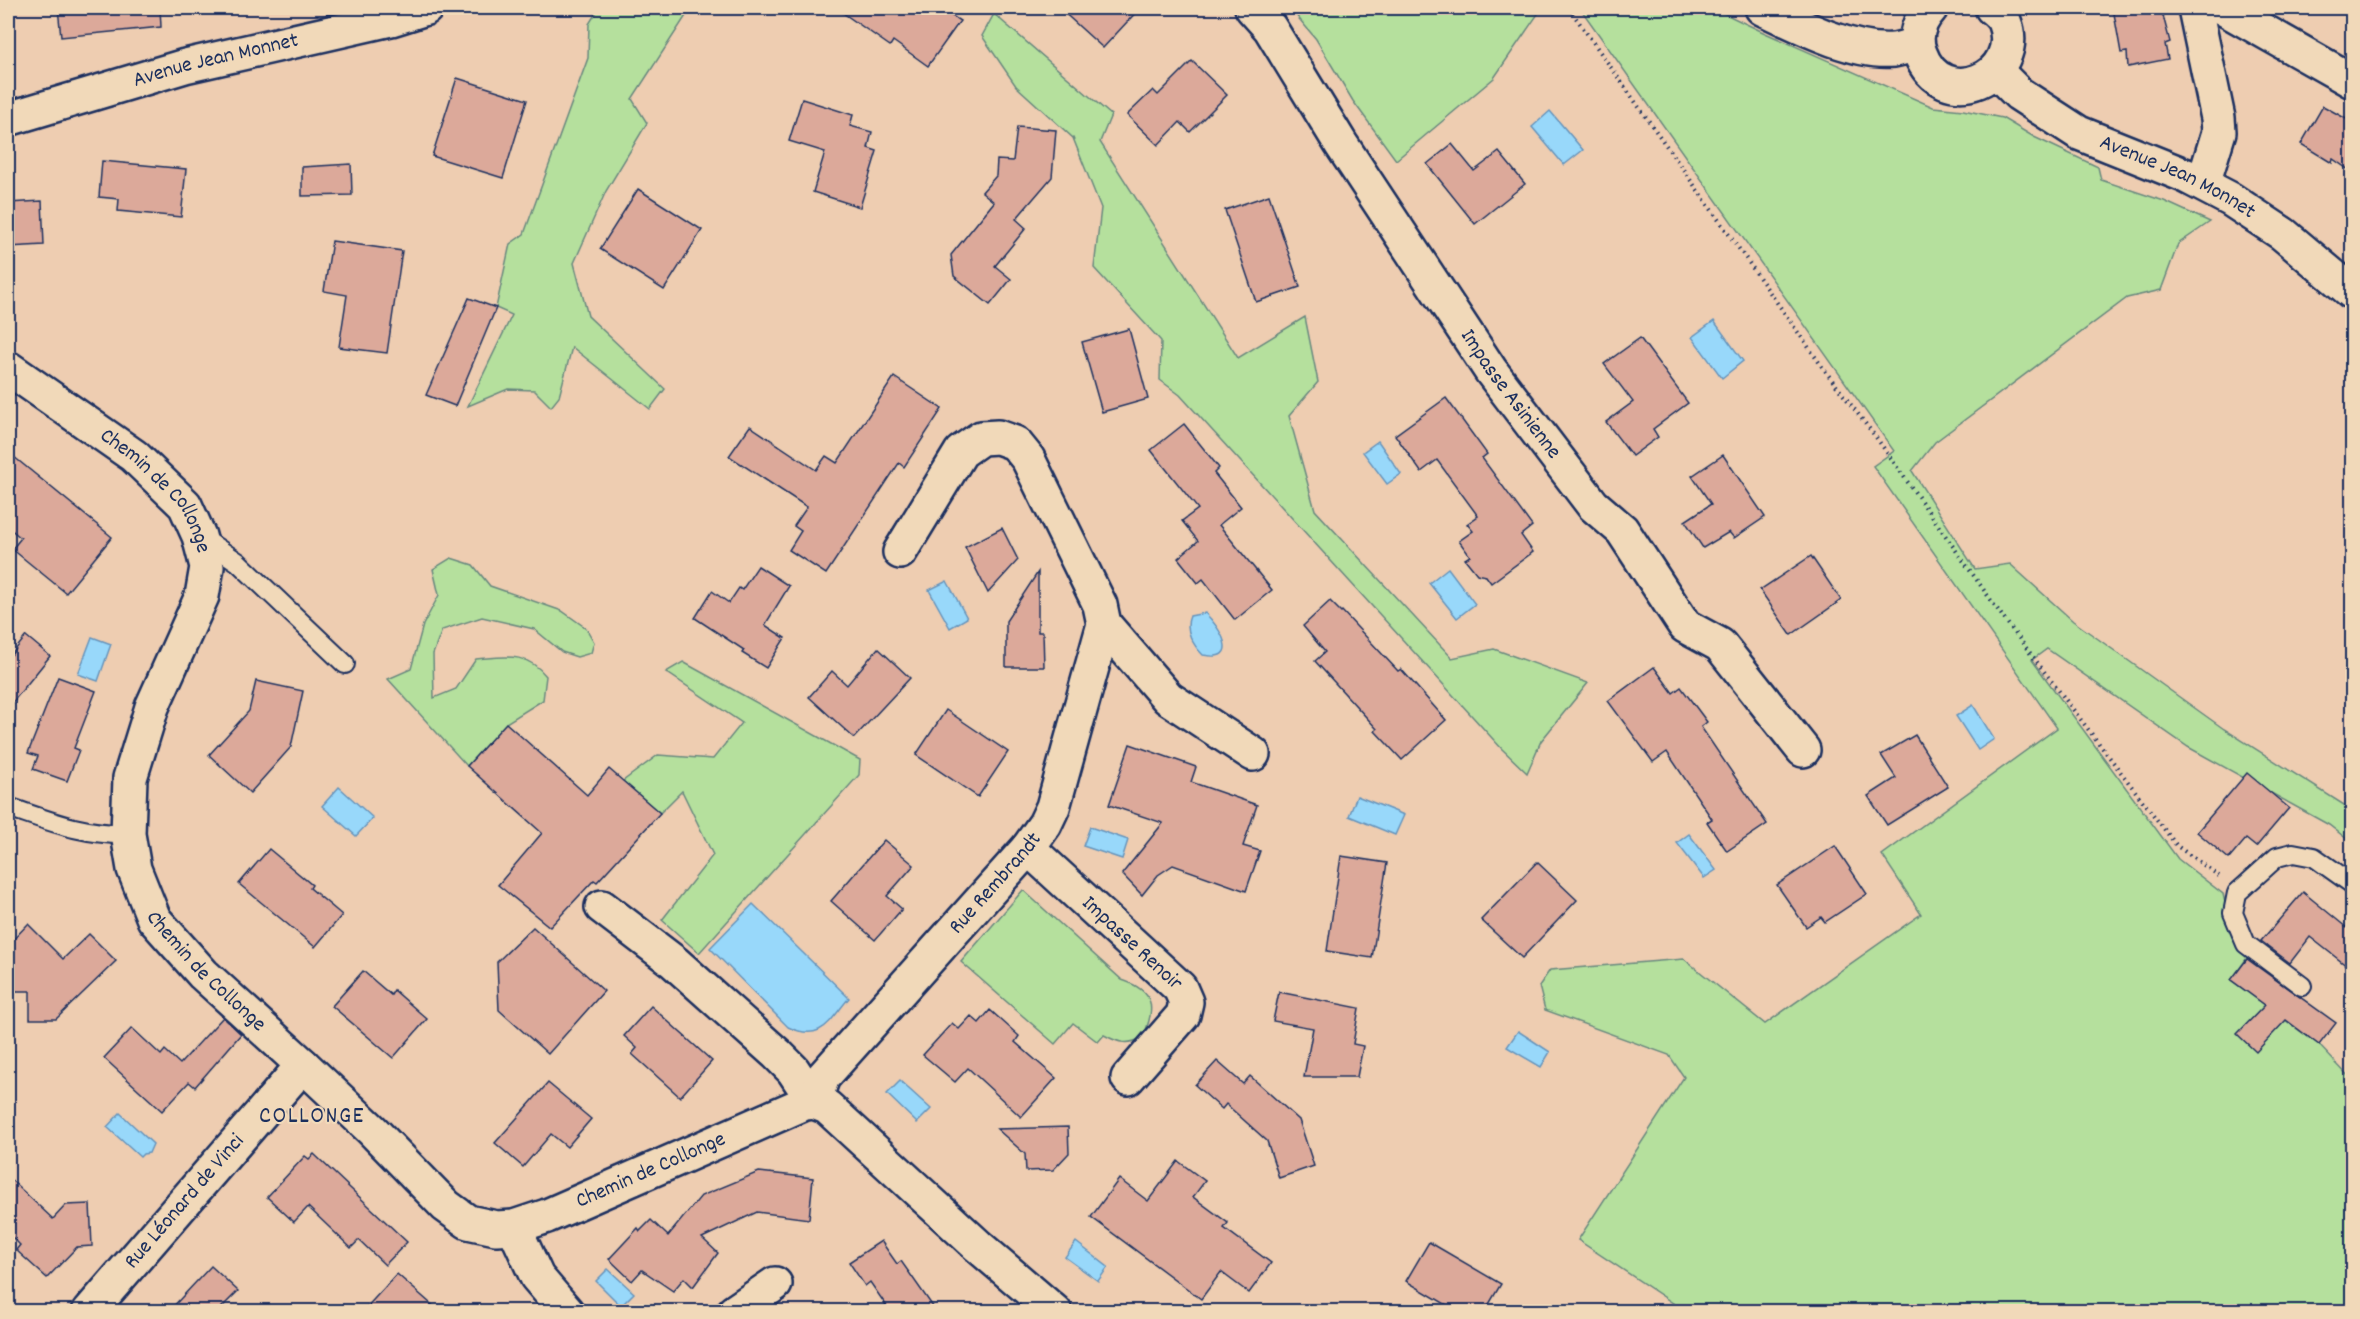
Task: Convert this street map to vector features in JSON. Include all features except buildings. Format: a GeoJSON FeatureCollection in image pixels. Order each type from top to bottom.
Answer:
{"type":"FeatureCollection","features":[{"type":"Feature","properties":{"kind":"street","name":"Avenue Jean Monnet"},"geometry":{"type":"LineString","coordinates":[[8,119],[185,66],[391,13],[426,8]]}},
{"type":"Feature","properties":{"kind":"street","name":"Impasse Asinienne"},"geometry":{"type":"LineString","coordinates":[[1252,8],[1270,28],[1341,144],[1491,371],[1593,505],[1622,530],[1685,626],[1720,645],[1803,750]]}},
{"type":"Feature","properties":{"kind":"street"},"geometry":{"type":"LineString","coordinates":[[1762,8],[1837,40],[1866,48],[1894,50],[1916,44]]}},
{"type":"Feature","properties":{"kind":"street"},"geometry":{"type":"LineString","coordinates":[[1931,8],[1920,20],[1916,44],[1925,68],[1947,84],[1973,84],[1996,71],[2008,47],[2004,21],[1992,8]]}},
{"type":"Feature","properties":{"kind":"street"},"geometry":{"type":"LineString","coordinates":[[2195,8],[2219,132],[2203,184]]}},
{"type":"Feature","properties":{"kind":"street"},"geometry":{"type":"LineString","coordinates":[[2223,8],[2352,81]]}},
{"type":"Feature","properties":{"kind":"street","name":"Avenue Jean Monnet"},"geometry":{"type":"LineString","coordinates":[[1996,71],[2019,94],[2079,133],[2203,184],[2230,199],[2283,234],[2352,292]]}},
{"type":"Feature","properties":{"kind":"street","name":"Chemin de Collonge"},"geometry":{"type":"LineString","coordinates":[[8,369],[134,456],[185,505],[200,536],[207,567],[202,596],[152,707],[129,778],[128,834],[134,868],[154,919],[203,974],[372,1130],[446,1206],[468,1222],[482,1226],[514,1227],[548,1216],[805,1103],[814,1102]]}},
{"type":"Feature","properties":{"kind":"street"},"geometry":{"type":"LineString","coordinates":[[900,552],[961,452],[981,438],[998,437],[1015,443],[1028,459],[1100,605],[1104,624],[1168,698],[1253,754]]}},
{"type":"Feature","properties":{"kind":"street","name":"Rue Rembrandt"},"geometry":{"type":"LineString","coordinates":[[814,1102],[823,1077],[1028,848],[1045,824],[1053,807],[1104,624]]}},
{"type":"Feature","properties":{"kind":"street","name":"Impasse Renoir"},"geometry":{"type":"LineString","coordinates":[[1028,848],[1180,988],[1186,1002],[1183,1015],[1128,1078]]}},
{"type":"Feature","properties":{"kind":"street"},"geometry":{"type":"LineString","coordinates":[[602,907],[674,962],[777,1054],[793,1070],[814,1102],[827,1107],[978,1246],[1055,1311]]}},
{"type":"Feature","properties":{"kind":"street","name":"Rue Léonard de Vinci"},"geometry":{"type":"LineString","coordinates":[[89,1311],[303,1065]]}},
{"type":"Feature","properties":{"kind":"street"},"geometry":{"type":"LineString","coordinates":[[514,1227],[537,1277],[567,1311]]}},
{"type":"Feature","properties":{"kind":"street"},"geometry":{"type":"LineString","coordinates":[[734,1311],[775,1284]]}},
{"type":"Feature","properties":{"kind":"lane"},"geometry":{"type":"LineString","coordinates":[[200,536],[238,562],[345,664]]}},
{"type":"Feature","properties":{"kind":"lane"},"geometry":{"type":"LineString","coordinates":[[8,807],[82,832],[106,835],[128,834]]}},
{"type":"Feature","properties":{"kind":"lane"},"geometry":{"type":"LineString","coordinates":[[2302,986],[2246,944],[2233,913],[2237,893],[2277,857],[2293,853],[2314,857],[2352,884]]}},
{"type":"Feature","properties":{"kind":"path"},"geometry":{"type":"LineString","coordinates":[[1569,8],[1826,372],[1878,440],[2005,620],[2177,846],[2217,875],[2244,887]]}},
{"type":"Feature","properties":{"kind":"green space"},"geometry":{"type":"Polygon","coordinates":[[[599,8],[691,8],[632,99],[647,123],[606,191],[574,263],[588,316],[665,389],[650,409],[572,347],[559,397],[551,407],[534,390],[508,389],[468,406],[512,315],[496,308],[510,244],[524,234],[588,58],[589,24],[599,8]]]}},
{"type":"Feature","properties":{"kind":"green space"},"geometry":{"type":"Polygon","coordinates":[[[1290,8],[1542,8],[1494,78],[1396,160],[1353,101],[1316,39],[1290,8]]]}},
{"type":"Feature","properties":{"kind":"green space"},"geometry":{"type":"Polygon","coordinates":[[[1580,8],[1713,8],[1933,107],[2002,118],[2034,137],[2098,167],[2101,180],[2164,201],[2210,222],[2178,244],[2161,290],[2127,298],[1935,442],[1912,471],[1975,569],[2010,564],[2073,621],[2224,729],[2352,810],[2352,843],[2329,825],[2188,747],[2047,649],[2032,660],[2178,859],[2223,894],[2231,928],[2247,958],[2231,980],[2319,1045],[2352,1080],[2352,1311],[1685,1311],[1578,1240],[1684,1077],[1669,1055],[1545,1010],[1539,986],[1550,970],[1684,959],[1765,1024],[1921,914],[1882,855],[2057,728],[1873,466],[1894,451],[1580,8]]]}},
{"type":"Feature","properties":{"kind":"green space"},"geometry":{"type":"Polygon","coordinates":[[[994,14],[1111,115],[1100,142],[1238,358],[1305,317],[1318,382],[1289,416],[1315,510],[1452,658],[1494,649],[1588,683],[1541,741],[1527,773],[1502,749],[1180,395],[1160,380],[1161,341],[1094,268],[1101,208],[1073,138],[1016,86],[982,36],[994,14]]]}},
{"type":"Feature","properties":{"kind":"green space"},"geometry":{"type":"Polygon","coordinates":[[[451,558],[473,565],[490,586],[562,611],[586,628],[594,642],[591,653],[577,657],[562,652],[534,629],[482,617],[442,630],[433,654],[434,698],[456,689],[476,659],[514,657],[523,659],[546,676],[543,700],[506,723],[467,766],[388,679],[411,669],[423,625],[439,595],[433,569],[451,558]]]}},
{"type":"Feature","properties":{"kind":"green space"},"geometry":{"type":"Polygon","coordinates":[[[683,662],[860,760],[859,775],[699,953],[662,920],[713,855],[682,791],[660,813],[623,781],[658,755],[713,759],[742,723],[666,672],[683,662]]]}},
{"type":"Feature","properties":{"kind":"green space"},"geometry":{"type":"Polygon","coordinates":[[[1023,890],[1122,980],[1133,984],[1147,995],[1151,1009],[1143,1037],[1133,1042],[1124,1042],[1104,1035],[1098,1042],[1073,1023],[1055,1044],[961,962],[1023,890]]]}},
{"type":"Feature","properties":{"kind":"water"},"geometry":{"type":"Polygon","coordinates":[[[1550,111],[1583,150],[1564,165],[1532,127],[1550,111]]]}},
{"type":"Feature","properties":{"kind":"water"},"geometry":{"type":"Polygon","coordinates":[[[1714,321],[1743,361],[1722,378],[1692,337],[1714,321]]]}},
{"type":"Feature","properties":{"kind":"water"},"geometry":{"type":"Polygon","coordinates":[[[1378,441],[1401,474],[1387,484],[1363,452],[1378,441]]]}},
{"type":"Feature","properties":{"kind":"water"},"geometry":{"type":"Polygon","coordinates":[[[1448,568],[1475,604],[1457,618],[1429,583],[1448,568]]]}},
{"type":"Feature","properties":{"kind":"water"},"geometry":{"type":"Polygon","coordinates":[[[947,581],[967,618],[950,628],[929,590],[947,581]]]}},
{"type":"Feature","properties":{"kind":"water"},"geometry":{"type":"Polygon","coordinates":[[[1205,613],[1221,634],[1225,649],[1222,654],[1203,655],[1193,642],[1188,627],[1190,616],[1205,613]]]}},
{"type":"Feature","properties":{"kind":"water"},"geometry":{"type":"Polygon","coordinates":[[[92,637],[111,644],[98,681],[78,674],[92,637]]]}},
{"type":"Feature","properties":{"kind":"water"},"geometry":{"type":"Polygon","coordinates":[[[1973,705],[1994,739],[1978,750],[1956,716],[1973,705]]]}},
{"type":"Feature","properties":{"kind":"water"},"geometry":{"type":"Polygon","coordinates":[[[339,787],[373,818],[356,836],[322,806],[339,787]]]}},
{"type":"Feature","properties":{"kind":"water"},"geometry":{"type":"Polygon","coordinates":[[[1357,796],[1404,815],[1395,835],[1349,816],[1357,796]]]}},
{"type":"Feature","properties":{"kind":"water"},"geometry":{"type":"Polygon","coordinates":[[[1090,827],[1128,840],[1122,859],[1083,846],[1090,827]]]}},
{"type":"Feature","properties":{"kind":"water"},"geometry":{"type":"Polygon","coordinates":[[[1689,834],[1716,870],[1704,878],[1677,843],[1689,834]]]}},
{"type":"Feature","properties":{"kind":"water"},"geometry":{"type":"Polygon","coordinates":[[[753,904],[849,998],[830,1022],[817,1031],[800,1031],[788,1027],[710,948],[753,904]]]}},
{"type":"Feature","properties":{"kind":"water"},"geometry":{"type":"Polygon","coordinates":[[[1518,1031],[1550,1052],[1541,1067],[1507,1047],[1518,1031]]]}},
{"type":"Feature","properties":{"kind":"water"},"geometry":{"type":"Polygon","coordinates":[[[900,1081],[931,1109],[917,1123],[887,1094],[900,1081]]]}},
{"type":"Feature","properties":{"kind":"water"},"geometry":{"type":"Polygon","coordinates":[[[120,1113],[153,1144],[149,1153],[140,1157],[107,1127],[120,1113]]]}},
{"type":"Feature","properties":{"kind":"water"},"geometry":{"type":"Polygon","coordinates":[[[1076,1242],[1108,1267],[1098,1281],[1065,1257],[1076,1242]]]}},
{"type":"Feature","properties":{"kind":"water"},"geometry":{"type":"Polygon","coordinates":[[[608,1269],[634,1293],[621,1306],[596,1281],[608,1269]]]}},
{"type":"Feature","properties":{"kind":"district","name":"COLLONGE"},"geometry":{"type":"Point","coordinates":[312,1117]}}]}
